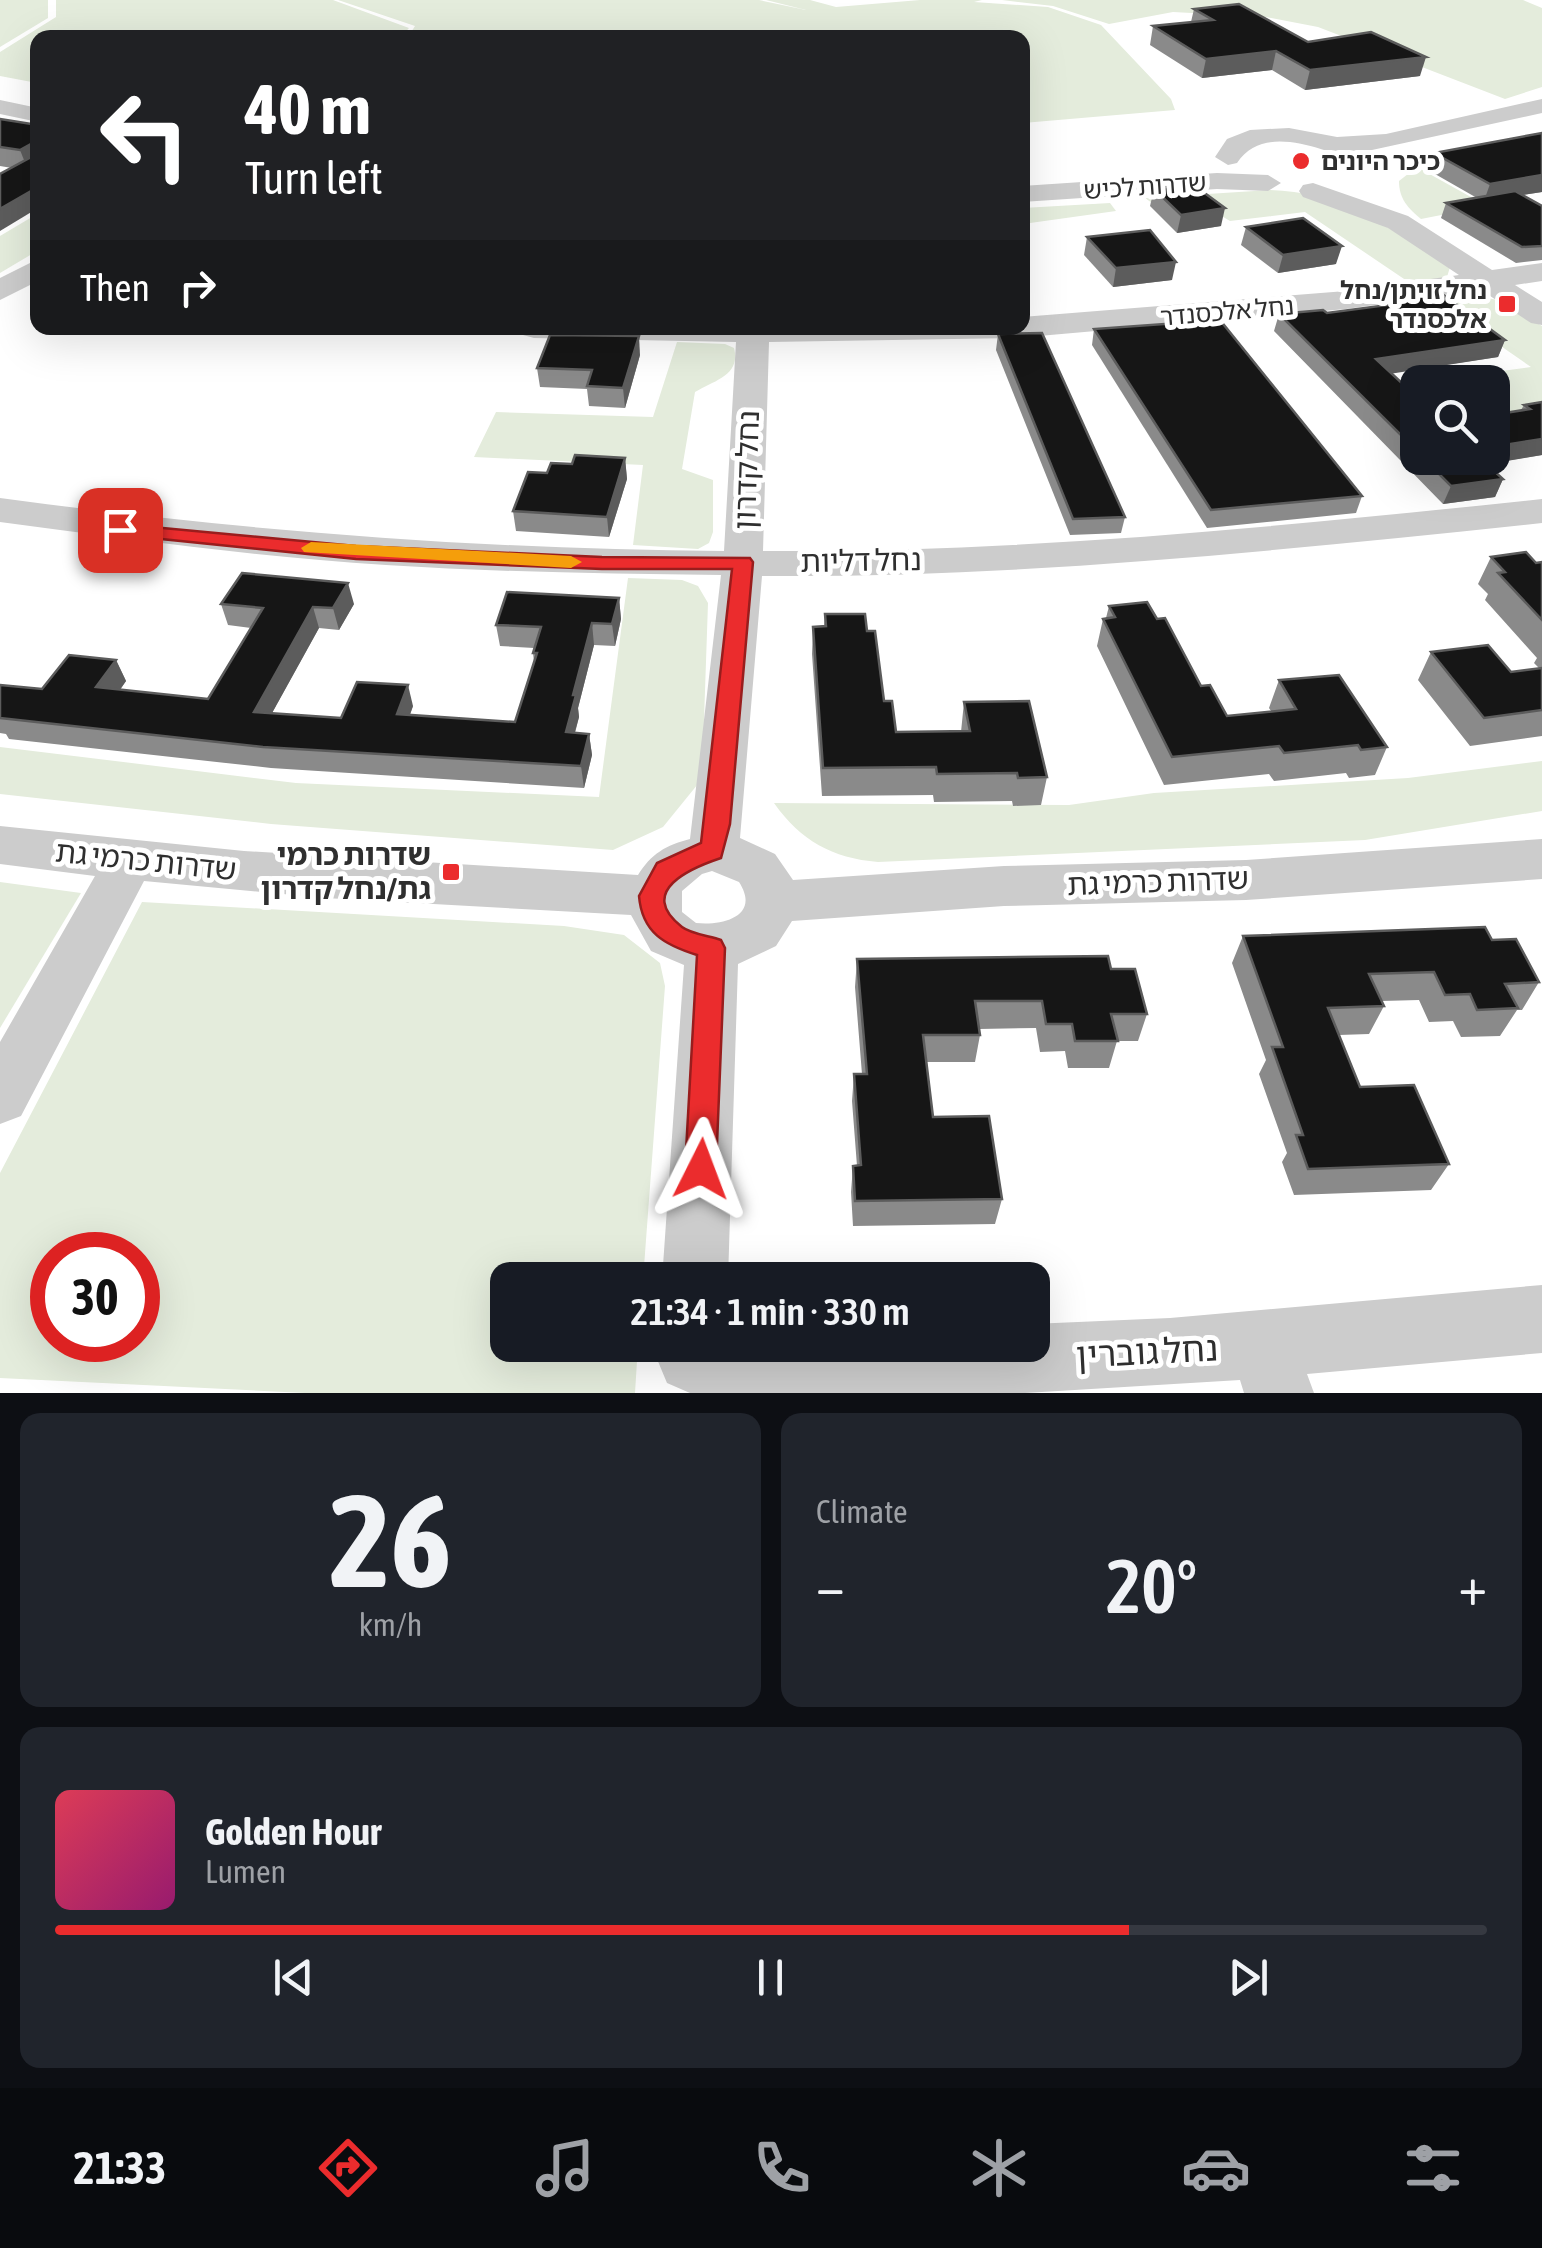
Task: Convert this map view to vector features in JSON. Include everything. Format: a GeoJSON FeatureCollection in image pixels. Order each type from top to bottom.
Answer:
{"type":"FeatureCollection","features":[{"type":"Feature","properties":{"kind":"street"},"geometry":{"type":"LineString","coordinates":[[1338,144],[1386,142],[1542,106]]}},
{"type":"Feature","properties":{"kind":"street"},"geometry":{"type":"LineString","coordinates":[[0,108],[30,114]]}},
{"type":"Feature","properties":{"kind":"street"},"geometry":{"type":"LineString","coordinates":[[0,119],[30,125]]}},
{"type":"Feature","properties":{"kind":"street"},"geometry":{"type":"LineString","coordinates":[[1313,190],[1340,190],[1406,153],[1542,119]]}},
{"type":"Feature","properties":{"kind":"street","name":"שדרות לכיש"},"geometry":{"type":"LineString","coordinates":[[1030,183],[1197,168],[1228,157],[1234,146],[1262,136],[1306,137],[1338,144]]}},
{"type":"Feature","properties":{"kind":"street"},"geometry":{"type":"LineString","coordinates":[[1338,144],[1364,156],[1382,208],[1398,222],[1542,316]]}},
{"type":"Feature","properties":{"kind":"street"},"geometry":{"type":"LineString","coordinates":[[1228,157],[1242,173],[1268,183]]}},
{"type":"Feature","properties":{"kind":"street","name":"שדרות לכיש"},"geometry":{"type":"LineString","coordinates":[[1030,193],[1217,181],[1313,190]]}},
{"type":"Feature","properties":{"kind":"street"},"geometry":{"type":"LineString","coordinates":[[1313,190],[1398,222]]}},
{"type":"Feature","properties":{"kind":"street","name":"נחל אלכסנדר"},"geometry":{"type":"LineString","coordinates":[[1030,326],[1192,316],[1490,282],[1542,272]]}},
{"type":"Feature","properties":{"kind":"street"},"geometry":{"type":"LineString","coordinates":[[0,291],[30,274]]}},
{"type":"Feature","properties":{"kind":"street","name":"נחל קדרון"},"geometry":{"type":"LineString","coordinates":[[712,852],[743,562],[753,335]]}},
{"type":"Feature","properties":{"kind":"street","name":"נחל דליות"},"geometry":{"type":"LineString","coordinates":[[0,510],[120,530],[356,552],[602,563],[1090,553],[1311,537],[1542,511]]}},
{"type":"Feature","properties":{"kind":"street","name":"שדרות כרמי גת"},"geometry":{"type":"LineString","coordinates":[[0,844],[129,862],[418,885],[652,896]]}},
{"type":"Feature","properties":{"kind":"street"},"geometry":{"type":"LineString","coordinates":[[712,852],[728,852],[757,866],[773,888],[774,902],[770,916],[746,939],[712,948],[674,937],[654,912],[652,896],[666,870],[694,854],[712,852]]}},
{"type":"Feature","properties":{"kind":"street","name":"שדרות כרמי גת"},"geometry":{"type":"LineString","coordinates":[[774,902],[1004,886],[1264,879],[1542,859]]}},
{"type":"Feature","properties":{"kind":"street"},"geometry":{"type":"LineString","coordinates":[[0,1096],[129,862]]}},
{"type":"Feature","properties":{"kind":"street"},"geometry":{"type":"LineString","coordinates":[[696,1262],[712,948]]}},
{"type":"Feature","properties":{"kind":"street","name":"נחל גוברין"},"geometry":{"type":"LineString","coordinates":[[691,1366],[936,1363],[1270,1369],[1542,1319]]}},
{"type":"Feature","properties":{"kind":"green space"},"geometry":{"type":"Polygon","coordinates":[[[0,0],[48,0],[48,18],[0,47],[0,0]]]}},
{"type":"Feature","properties":{"kind":"green space"},"geometry":{"type":"Polygon","coordinates":[[[56,0],[333,0],[409,28],[35,30],[56,17],[56,0]]]}},
{"type":"Feature","properties":{"kind":"green space"},"geometry":{"type":"Polygon","coordinates":[[[338,0],[759,0],[806,10],[766,0],[810,0],[836,7],[982,0],[974,2],[1048,7],[1101,25],[1171,99],[1175,110],[1030,122],[1030,30],[412,30],[415,26],[338,0]]]}},
{"type":"Feature","properties":{"kind":"green space"},"geometry":{"type":"Polygon","coordinates":[[[1002,0],[1523,0],[1542,8],[1542,87],[1505,99],[1318,27],[1266,17],[1173,12],[1109,24],[1053,6],[1002,0]]]}},
{"type":"Feature","properties":{"kind":"green space"},"geometry":{"type":"Polygon","coordinates":[[[30,33],[30,82],[0,76],[0,52],[30,33]]]}},
{"type":"Feature","properties":{"kind":"green space"},"geometry":{"type":"Polygon","coordinates":[[[1417,167],[1487,206],[1421,219],[1405,203],[1399,187],[1399,181],[1417,167]]]}},
{"type":"Feature","properties":{"kind":"green space"},"geometry":{"type":"Polygon","coordinates":[[[1270,190],[1321,198],[1365,215],[1450,267],[1447,277],[1410,283],[1305,212],[1230,221],[1191,198],[1152,203],[1145,198],[1270,190]]]}},
{"type":"Feature","properties":{"kind":"green space"},"geometry":{"type":"Polygon","coordinates":[[[1110,203],[1116,211],[1030,223],[1030,208],[1110,203]]]}},
{"type":"Feature","properties":{"kind":"green space"},"geometry":{"type":"Polygon","coordinates":[[[30,218],[30,255],[0,273],[0,236],[30,218]]]}},
{"type":"Feature","properties":{"kind":"green space"},"geometry":{"type":"Polygon","coordinates":[[[1469,294],[1502,301],[1542,326],[1542,409],[1510,415],[1510,370],[1531,367],[1433,299],[1469,294]]]}},
{"type":"Feature","properties":{"kind":"green space"},"geometry":{"type":"Polygon","coordinates":[[[677,342],[725,344],[734,348],[730,371],[695,392],[682,469],[713,480],[713,532],[709,543],[698,549],[633,545],[643,465],[474,457],[496,412],[653,417],[677,342]]]}},
{"type":"Feature","properties":{"kind":"green space"},"geometry":{"type":"Polygon","coordinates":[[[628,578],[682,580],[698,586],[708,603],[702,779],[663,827],[613,850],[271,824],[0,794],[0,747],[296,783],[599,797],[628,578]]]}},
{"type":"Feature","properties":{"kind":"green space"},"geometry":{"type":"Polygon","coordinates":[[[1542,761],[1542,811],[1365,840],[878,862],[832,852],[819,845],[795,828],[774,803],[1069,805],[1154,793],[1408,778],[1542,761]]]}},
{"type":"Feature","properties":{"kind":"green space"},"geometry":{"type":"Polygon","coordinates":[[[0,882],[81,893],[0,1028],[0,882]]]}},
{"type":"Feature","properties":{"kind":"green space"},"geometry":{"type":"Polygon","coordinates":[[[142,902],[564,926],[624,935],[660,963],[665,986],[644,1262],[490,1262],[490,1362],[637,1362],[635,1393],[305,1393],[0,1378],[0,1173],[142,902]]]}},
{"type":"Feature","properties":{"kind":"building"},"geometry":{"type":"Polygon","coordinates":[[[1239,4],[1308,42],[1371,32],[1426,57],[1310,70],[1276,51],[1206,59],[1153,26],[1213,20],[1194,9],[1239,4]]]}},
{"type":"Feature","properties":{"kind":"building"},"geometry":{"type":"Polygon","coordinates":[[[0,119],[30,124],[30,144],[20,150],[0,147],[0,119]]]}},
{"type":"Feature","properties":{"kind":"building"},"geometry":{"type":"Polygon","coordinates":[[[1542,133],[1542,175],[1490,184],[1434,153],[1542,133]]]}},
{"type":"Feature","properties":{"kind":"building"},"geometry":{"type":"Polygon","coordinates":[[[30,158],[30,192],[0,209],[0,174],[30,158]]]}},
{"type":"Feature","properties":{"kind":"building"},"geometry":{"type":"Polygon","coordinates":[[[1191,183],[1225,208],[1181,215],[1154,189],[1191,183]]]}},
{"type":"Feature","properties":{"kind":"building"},"geometry":{"type":"Polygon","coordinates":[[[1515,191],[1542,206],[1542,246],[1522,247],[1446,203],[1515,191]]]}},
{"type":"Feature","properties":{"kind":"building"},"geometry":{"type":"Polygon","coordinates":[[[1303,218],[1342,246],[1283,255],[1246,227],[1303,218]]]}},
{"type":"Feature","properties":{"kind":"building"},"geometry":{"type":"Polygon","coordinates":[[[1150,230],[1176,262],[1116,268],[1087,237],[1150,230]]]}},
{"type":"Feature","properties":{"kind":"building"},"geometry":{"type":"Polygon","coordinates":[[[1438,291],[1505,340],[1376,359],[1400,381],[1400,434],[1279,314],[1323,310],[1327,313],[1403,303],[1396,297],[1438,291]]]}},
{"type":"Feature","properties":{"kind":"building"},"geometry":{"type":"Polygon","coordinates":[[[1220,320],[1362,496],[1211,510],[1094,329],[1220,320]]]}},
{"type":"Feature","properties":{"kind":"building"},"geometry":{"type":"Polygon","coordinates":[[[1042,333],[1125,517],[1073,519],[998,335],[1042,333]]]}},
{"type":"Feature","properties":{"kind":"building"},"geometry":{"type":"Polygon","coordinates":[[[550,335],[639,336],[623,388],[587,386],[592,370],[537,368],[550,335]]]}},
{"type":"Feature","properties":{"kind":"building"},"geometry":{"type":"Polygon","coordinates":[[[1542,402],[1542,439],[1510,444],[1510,412],[1530,409],[1524,405],[1542,402]]]}},
{"type":"Feature","properties":{"kind":"building"},"geometry":{"type":"Polygon","coordinates":[[[575,455],[625,458],[607,517],[513,511],[528,472],[547,473],[551,463],[572,464],[575,455]]]}},
{"type":"Feature","properties":{"kind":"building"},"geometry":{"type":"Polygon","coordinates":[[[1440,475],[1499,475],[1503,479],[1451,486],[1440,475]]]}},
{"type":"Feature","properties":{"kind":"building"},"geometry":{"type":"Polygon","coordinates":[[[1526,552],[1536,563],[1542,562],[1542,620],[1498,573],[1505,572],[1491,557],[1526,552]]]}},
{"type":"Feature","properties":{"kind":"building"},"geometry":{"type":"Polygon","coordinates":[[[242,573],[348,583],[333,608],[313,607],[254,712],[341,718],[357,682],[408,685],[397,714],[515,722],[537,653],[533,653],[541,627],[496,625],[507,592],[619,598],[612,624],[592,623],[573,695],[566,732],[589,734],[581,766],[263,747],[0,718],[0,685],[42,689],[69,655],[116,660],[96,687],[208,699],[263,608],[221,604],[242,573]]]}},
{"type":"Feature","properties":{"kind":"building"},"geometry":{"type":"Polygon","coordinates":[[[1147,602],[1157,619],[1165,618],[1201,686],[1210,685],[1227,716],[1296,709],[1279,680],[1339,675],[1387,747],[1361,750],[1358,745],[1284,753],[1279,746],[1172,757],[1103,619],[1115,617],[1109,606],[1147,602]]]}},
{"type":"Feature","properties":{"kind":"building"},"geometry":{"type":"Polygon","coordinates":[[[825,614],[865,614],[867,631],[875,631],[884,701],[892,701],[896,732],[970,731],[964,702],[1029,701],[1047,777],[1018,778],[1017,773],[937,774],[936,767],[823,768],[813,627],[826,626],[825,614]]]}},
{"type":"Feature","properties":{"kind":"building"},"geometry":{"type":"Polygon","coordinates":[[[1488,645],[1511,672],[1542,668],[1542,710],[1484,718],[1431,652],[1488,645]]]}},
{"type":"Feature","properties":{"kind":"building"},"geometry":{"type":"Polygon","coordinates":[[[1485,927],[1492,940],[1516,939],[1539,982],[1505,984],[1518,1008],[1477,1010],[1470,994],[1445,995],[1434,972],[1369,974],[1384,1006],[1328,1008],[1360,1087],[1414,1085],[1449,1164],[1308,1169],[1296,1135],[1303,1135],[1272,1047],[1283,1047],[1243,936],[1485,927]]]}},
{"type":"Feature","properties":{"kind":"building"},"geometry":{"type":"Polygon","coordinates":[[[1108,956],[1111,969],[1135,969],[1147,1014],[1111,1014],[1118,1041],[1075,1041],[1072,1024],[1046,1024],[1042,1001],[975,1001],[980,1035],[923,1035],[933,1117],[989,1116],[1002,1199],[855,1201],[853,1166],[861,1165],[854,1074],[867,1074],[857,959],[1108,956]]]}},
{"type":"Feature","properties":{"kind":"slow traffic"},"geometry":{"type":"LineString","coordinates":[[311,548],[571,562]]}},
{"type":"Feature","properties":{"kind":"place","name":"כיכר היונים"},"geometry":{"type":"Point","coordinates":[1301,161]}},
{"type":"Feature","properties":{"kind":"place","name":"נחל זויתן/נחל אלכסנדר"},"geometry":{"type":"Point","coordinates":[1507,304]}},
{"type":"Feature","properties":{"kind":"place","name":"שדרות כרמי גת/נחל קדרון"},"geometry":{"type":"Point","coordinates":[451,872]}},
{"type":"Feature","properties":{"kind":"route"},"geometry":{"type":"LineString","coordinates":[[120,530],[356,552],[602,563],[743,562],[712,852],[679,860],[657,882],[652,896],[654,912],[674,937],[712,948],[701,1169]]}}]}
